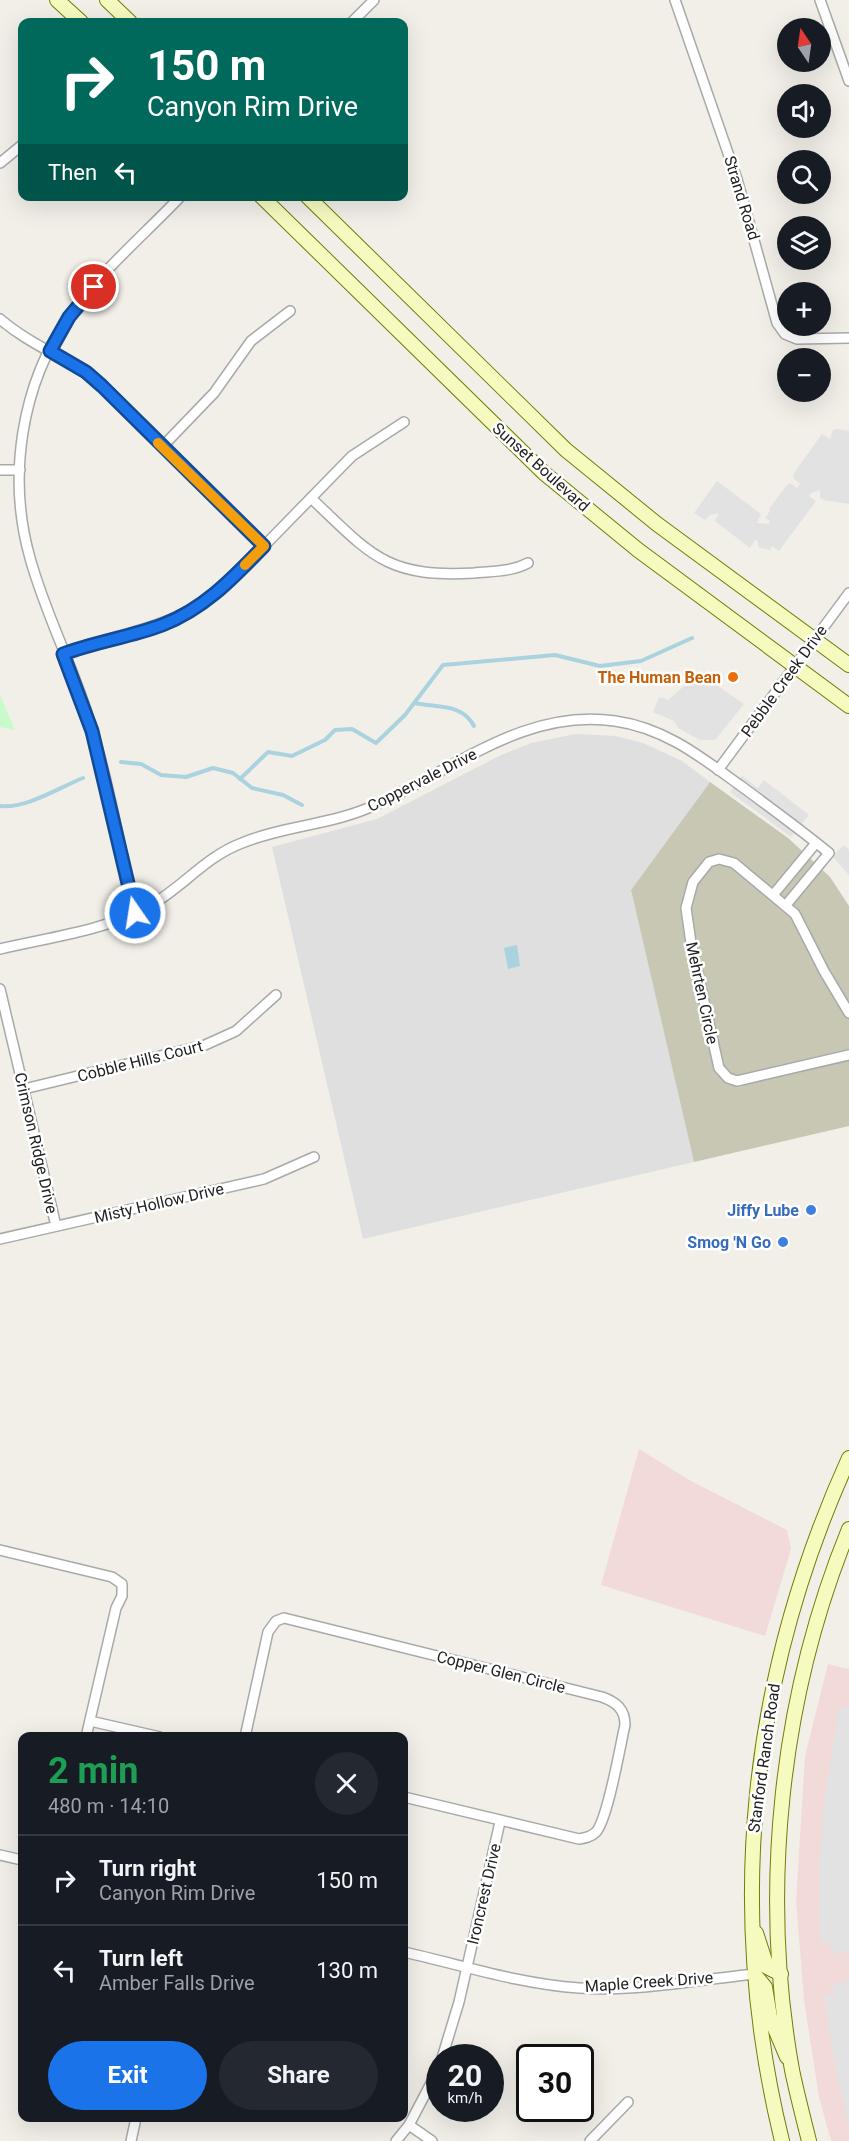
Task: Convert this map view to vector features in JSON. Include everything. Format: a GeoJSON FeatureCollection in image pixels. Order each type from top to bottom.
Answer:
{"type":"FeatureCollection","features":[{"type":"Feature","properties":{"kind":"main road"},"geometry":{"type":"LineString","coordinates":[[57,0],[77,18]]}},
{"type":"Feature","properties":{"kind":"main road"},"geometry":{"type":"LineString","coordinates":[[107,0],[126,18]]}},
{"type":"Feature","properties":{"kind":"main road","name":"Sunset Boulevard"},"geometry":{"type":"LineString","coordinates":[[266,201],[544,473],[638,550],[849,706]]}},
{"type":"Feature","properties":{"kind":"main road","name":"Sunset Boulevard"},"geometry":{"type":"LineString","coordinates":[[312,201],[566,450],[657,524],[849,664]]}},
{"type":"Feature","properties":{"kind":"main road","name":"Stanford Ranch Road"},"geometry":{"type":"LineString","coordinates":[[782,2141],[768,2078],[753,1974],[751,1847],[755,1793],[782,1644],[812,1545],[849,1458]]}},
{"type":"Feature","properties":{"kind":"main road","name":"Stanford Ranch Road"},"geometry":{"type":"LineString","coordinates":[[809,2141],[792,2070],[781,1974],[778,1913],[779,1848],[790,1747],[809,1651],[824,1598],[849,1529]]}},
{"type":"Feature","properties":{"kind":"main road"},"geometry":{"type":"LineString","coordinates":[[751,1917],[767,1966],[781,1974]]}},
{"type":"Feature","properties":{"kind":"main road"},"geometry":{"type":"LineString","coordinates":[[753,1974],[765,1987],[770,2017],[792,2070]]}},
{"type":"Feature","properties":{"kind":"street"},"geometry":{"type":"LineString","coordinates":[[356,18],[374,0]]}},
{"type":"Feature","properties":{"kind":"street","name":"Strand Road"},"geometry":{"type":"LineString","coordinates":[[675,0],[693,59],[737,179],[777,323],[785,334],[797,339],[849,338]]}},
{"type":"Feature","properties":{"kind":"street"},"geometry":{"type":"LineString","coordinates":[[820,0],[849,81]]}},
{"type":"Feature","properties":{"kind":"street"},"geometry":{"type":"LineString","coordinates":[[0,163],[18,148]]}},
{"type":"Feature","properties":{"kind":"street"},"geometry":{"type":"LineString","coordinates":[[135,913],[91,727],[30,558],[20,505],[20,470],[23,428],[34,386],[69,317],[86,296],[177,201]]}},
{"type":"Feature","properties":{"kind":"street"},"geometry":{"type":"LineString","coordinates":[[162,447],[214,393],[251,341],[290,311]]}},
{"type":"Feature","properties":{"kind":"street"},"geometry":{"type":"LineString","coordinates":[[0,319],[22,337],[86,372],[264,546]]}},
{"type":"Feature","properties":{"kind":"street"},"geometry":{"type":"LineString","coordinates":[[63,654],[160,626],[189,612],[221,590],[352,456],[404,422]]}},
{"type":"Feature","properties":{"kind":"street"},"geometry":{"type":"LineString","coordinates":[[0,470],[20,470]]}},
{"type":"Feature","properties":{"kind":"street"},"geometry":{"type":"LineString","coordinates":[[311,498],[366,549],[403,569],[452,574],[505,571],[528,563]]}},
{"type":"Feature","properties":{"kind":"street","name":"Pebble Creek Drive"},"geometry":{"type":"LineString","coordinates":[[718,770],[849,593]]}},
{"type":"Feature","properties":{"kind":"street","name":"Coppervale Drive"},"geometry":{"type":"LineString","coordinates":[[0,949],[96,927],[135,913],[152,904],[200,866],[241,843],[373,807],[493,743],[550,722],[594,719],[645,728],[683,745],[829,853],[810,876]]}},
{"type":"Feature","properties":{"kind":"street"},"geometry":{"type":"LineString","coordinates":[[773,894],[816,843]]}},
{"type":"Feature","properties":{"kind":"street","name":"Mehrten Circle"},"geometry":{"type":"LineString","coordinates":[[849,1013],[824,971],[803,927],[786,905],[734,863],[719,860],[703,867],[690,890],[687,920],[719,1068],[728,1078],[737,1080],[849,1055]]}},
{"type":"Feature","properties":{"kind":"street"},"geometry":{"type":"LineString","coordinates":[[786,905],[810,876],[797,866]]}},
{"type":"Feature","properties":{"kind":"street","name":"Crimson Ridge Drive"},"geometry":{"type":"LineString","coordinates":[[0,989],[56,1226]]}},
{"type":"Feature","properties":{"kind":"street","name":"Cobble Hills Court"},"geometry":{"type":"LineString","coordinates":[[24,1089],[205,1045],[236,1031],[276,995]]}},
{"type":"Feature","properties":{"kind":"street","name":"Misty Hollow Drive"},"geometry":{"type":"LineString","coordinates":[[0,1239],[264,1179],[314,1157]]}},
{"type":"Feature","properties":{"kind":"street"},"geometry":{"type":"LineString","coordinates":[[0,1550],[112,1576],[122,1584],[122,1596],[116,1608],[87,1732]]}},
{"type":"Feature","properties":{"kind":"street","name":"Copper Glen Circle"},"geometry":{"type":"LineString","coordinates":[[246,1732],[268,1632],[276,1621],[284,1618],[602,1697],[618,1705],[623,1712],[626,1725],[602,1819],[594,1834],[579,1839],[500,1821]]}},
{"type":"Feature","properties":{"kind":"street"},"geometry":{"type":"LineString","coordinates":[[90,1721],[138,1732]]}},
{"type":"Feature","properties":{"kind":"street"},"geometry":{"type":"LineString","coordinates":[[408,1798],[500,1821]]}},
{"type":"Feature","properties":{"kind":"street","name":"Ironcrest Drive"},"geometry":{"type":"LineString","coordinates":[[446,2044],[467,1966],[500,1821]]}},
{"type":"Feature","properties":{"kind":"street"},"geometry":{"type":"LineString","coordinates":[[0,1855],[18,1859]]}},
{"type":"Feature","properties":{"kind":"street","name":"Maple Creek Drive"},"geometry":{"type":"LineString","coordinates":[[408,1953],[536,1983],[581,1988],[640,1986],[753,1974]]}},
{"type":"Feature","properties":{"kind":"street"},"geometry":{"type":"LineString","coordinates":[[396,2141],[410,2125],[426,2094]]}},
{"type":"Feature","properties":{"kind":"street"},"geometry":{"type":"LineString","coordinates":[[590,2141],[628,2102]]}},
{"type":"Feature","properties":{"kind":"street"},"geometry":{"type":"LineString","coordinates":[[130,2141],[135,2122]]}},
{"type":"Feature","properties":{"kind":"street"},"geometry":{"type":"LineString","coordinates":[[410,2125],[432,2141]]}},
{"type":"Feature","properties":{"kind":"shaded area"},"geometry":{"type":"Polygon","coordinates":[[[833,430],[849,431],[849,504],[824,500],[820,498],[820,490],[811,493],[809,496],[816,501],[779,551],[772,546],[770,550],[758,547],[758,541],[755,540],[750,548],[715,521],[719,513],[710,515],[705,520],[694,513],[717,481],[761,514],[757,523],[769,524],[770,521],[765,518],[769,509],[786,486],[790,483],[797,488],[800,484],[793,478],[794,473],[822,434],[830,439],[833,430]]]}},
{"type":"Feature","properties":{"kind":"shaded area"},"geometry":{"type":"Polygon","coordinates":[[[699,673],[744,704],[715,740],[700,740],[678,728],[674,721],[653,712],[659,697],[668,700],[699,673]]]}},
{"type":"Feature","properties":{"kind":"shaded area"},"geometry":{"type":"Polygon","coordinates":[[[575,734],[616,736],[643,743],[682,761],[710,782],[631,890],[694,1162],[363,1239],[272,847],[377,819],[499,756],[531,743],[575,734]]]}},
{"type":"Feature","properties":{"kind":"shaded area"},"geometry":{"type":"Polygon","coordinates":[[[742,776],[758,788],[764,780],[809,815],[791,837],[730,792],[742,776]]]}},
{"type":"Feature","properties":{"kind":"shaded area"},"geometry":{"type":"Polygon","coordinates":[[[710,782],[788,838],[830,877],[849,906],[849,1126],[694,1162],[631,890],[710,782]]]}},
{"type":"Feature","properties":{"kind":"shaded area"},"geometry":{"type":"Polygon","coordinates":[[[844,845],[849,850],[849,875],[832,856],[844,845]]]}},
{"type":"Feature","properties":{"kind":"shaded area"},"geometry":{"type":"Polygon","coordinates":[[[639,1449],[691,1481],[787,1530],[791,1549],[765,1636],[601,1585],[639,1449]]]}},
{"type":"Feature","properties":{"kind":"shaded area"},"geometry":{"type":"Polygon","coordinates":[[[828,1664],[849,1669],[849,2141],[831,2141],[819,2097],[804,2000],[796,1901],[805,1756],[828,1664]]]}},
{"type":"Feature","properties":{"kind":"shaded area"},"geometry":{"type":"Polygon","coordinates":[[[849,1707],[849,1951],[832,1954],[830,1942],[820,1944],[819,1874],[823,1810],[839,1708],[849,1707]]]}},
{"type":"Feature","properties":{"kind":"shaded area"},"geometry":{"type":"Polygon","coordinates":[[[849,1981],[849,2128],[834,2060],[824,1996],[834,1994],[833,1984],[849,1981]]]}},
{"type":"Feature","properties":{"kind":"green space"},"geometry":{"type":"Polygon","coordinates":[[[0,695],[15,730],[0,727],[0,695]]]}},
{"type":"Feature","properties":{"kind":"water"},"geometry":{"type":"Polygon","coordinates":[[[517,945],[520,966],[508,969],[504,948],[517,945]]]}},
{"type":"Feature","properties":{"kind":"waterway"},"geometry":{"type":"LineString","coordinates":[[240,779],[268,752],[292,756],[325,740],[335,730],[352,729],[376,743],[405,715],[443,665],[555,655],[600,666],[641,661],[692,638]]}},
{"type":"Feature","properties":{"kind":"waterway"},"geometry":{"type":"LineString","coordinates":[[415,703],[456,710],[463,713],[474,726]]}},
{"type":"Feature","properties":{"kind":"waterway"},"geometry":{"type":"LineString","coordinates":[[121,762],[141,764],[161,775],[186,777],[213,768],[233,773],[252,788],[283,795],[302,805]]}},
{"type":"Feature","properties":{"kind":"waterway"},"geometry":{"type":"LineString","coordinates":[[0,806],[31,801],[83,778]]}},
{"type":"Feature","properties":{"kind":"slow traffic"},"geometry":{"type":"LineString","coordinates":[[158,443],[264,546],[245,565]]}},
{"type":"Feature","properties":{"kind":"place","name":"The Human Bean"},"geometry":{"type":"Point","coordinates":[733,677]}},
{"type":"Feature","properties":{"kind":"place","name":"Jiffy Lube"},"geometry":{"type":"Point","coordinates":[811,1210]}},
{"type":"Feature","properties":{"kind":"place","name":"Smog 'N Go"},"geometry":{"type":"Point","coordinates":[783,1242]}},
{"type":"Feature","properties":{"kind":"route"},"geometry":{"type":"LineString","coordinates":[[94,287],[69,317],[50,351],[86,372],[102,386],[264,546],[221,590],[189,612],[160,626],[104,640],[63,654],[89,719],[135,913]]}}]}
